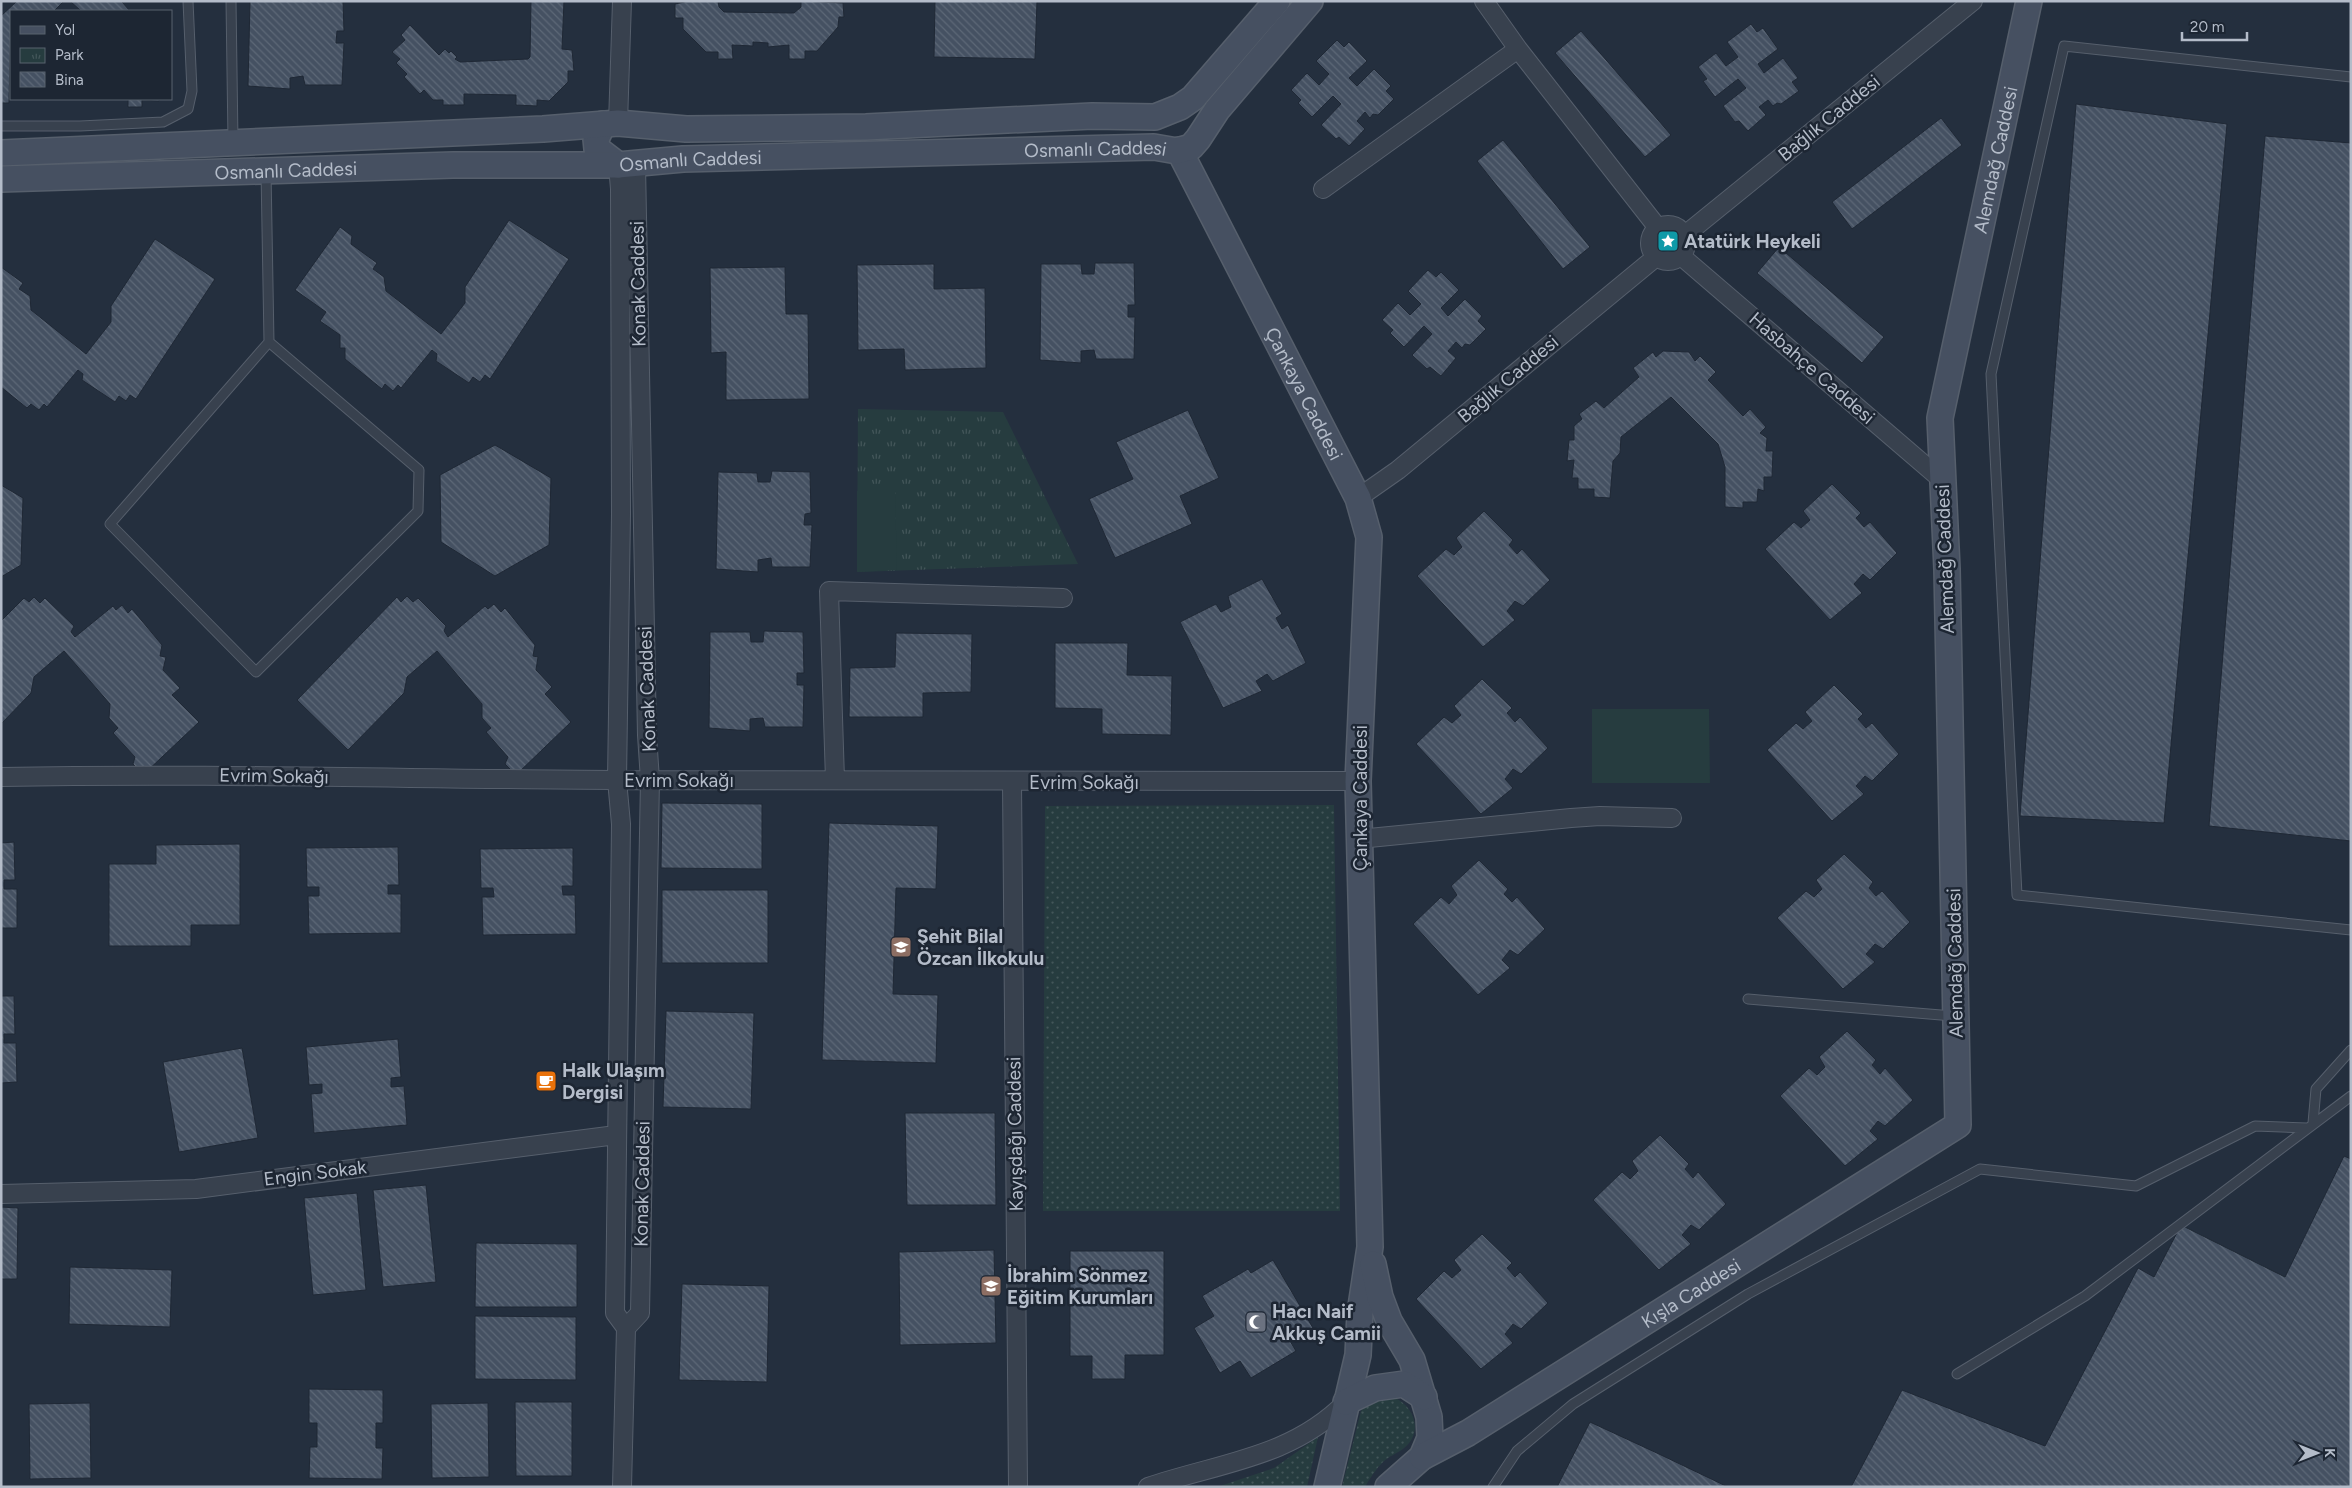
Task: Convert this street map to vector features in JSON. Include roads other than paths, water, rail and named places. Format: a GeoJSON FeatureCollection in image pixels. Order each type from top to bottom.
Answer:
{"type":"FeatureCollection","features":[{"type":"Feature","properties":{"kind":"main road"},"geometry":{"type":"LineString","coordinates":[[1174,150],[1159,138],[1158,124],[1172,110],[1203,89],[1277,1]]}},
{"type":"Feature","properties":{"kind":"main road","name":"Osmanlı Caddesi"},"geometry":{"type":"LineString","coordinates":[[1,179],[452,165],[627,165],[683,159],[1154,146],[1174,150],[1191,146],[1202,134],[1217,110],[1310,1]]}},
{"type":"Feature","properties":{"kind":"main road","name":"Alemdağ Caddesi"},"geometry":{"type":"LineString","coordinates":[[1958,1125],[1947,569],[1940,418],[2028,1]]}},
{"type":"Feature","properties":{"kind":"main road","name":"Osmanlı Caddesi"},"geometry":{"type":"LineString","coordinates":[[1,153],[233,144],[618,124],[686,128],[866,127],[1092,116],[1155,116],[1172,110]]}},
{"type":"Feature","properties":{"kind":"main road"},"geometry":{"type":"LineString","coordinates":[[1172,110],[1197,117],[1202,126],[1202,134]]}},
{"type":"Feature","properties":{"kind":"main road"},"geometry":{"type":"LineString","coordinates":[[618,124],[643,145],[627,165],[597,149],[596,139],[618,124]]}},
{"type":"Feature","properties":{"kind":"main road","name":"Çankaya Caddesi"},"geometry":{"type":"LineString","coordinates":[[1174,150],[1358,498],[1370,537],[1358,781],[1370,1247],[1360,1312],[1358,1355],[1327,1487]]}},
{"type":"Feature","properties":{"kind":"main road","name":"Kışla Caddesi"},"geometry":{"type":"LineString","coordinates":[[1388,1487],[1422,1457],[1468,1433],[1958,1125]]}},
{"type":"Feature","properties":{"kind":"main road"},"geometry":{"type":"LineString","coordinates":[[1370,1247],[1380,1297],[1389,1321],[1412,1360],[1429,1417],[1430,1438],[1422,1457]]}},
{"type":"Feature","properties":{"kind":"main road"},"geometry":{"type":"LineString","coordinates":[[1346,1402],[1375,1388],[1404,1384],[1424,1398]]}},
{"type":"Feature","properties":{"kind":"street"},"geometry":{"type":"LineString","coordinates":[[618,124],[622,1]]}},
{"type":"Feature","properties":{"kind":"street","name":"Bağlık Caddesi"},"geometry":{"type":"LineString","coordinates":[[1685,235],[1973,1]]}},
{"type":"Feature","properties":{"kind":"street"},"geometry":{"type":"LineString","coordinates":[[1487,2],[1518,49],[1658,228]]}},
{"type":"Feature","properties":{"kind":"street"},"geometry":{"type":"LineString","coordinates":[[1323,189],[1518,49]]}},
{"type":"Feature","properties":{"kind":"street","name":"Konak Caddesi"},"geometry":{"type":"LineString","coordinates":[[626,1328],[640,1313],[650,780],[627,165]]}},
{"type":"Feature","properties":{"kind":"street","name":"Konak Caddesi"},"geometry":{"type":"LineString","coordinates":[[622,1487],[626,1328],[615,1312],[621,824],[617,780],[621,523],[620,189],[627,165]]}},
{"type":"Feature","properties":{"kind":"street"},"geometry":{"type":"LineString","coordinates":[[1670,225],[1681,230],[1685,235],[1686,246],[1681,256],[1671,261],[1656,257],[1650,242],[1658,228],[1670,225]]}},
{"type":"Feature","properties":{"kind":"street","name":"Hasbahçe Caddesi"},"geometry":{"type":"LineString","coordinates":[[1681,256],[1942,480]]}},
{"type":"Feature","properties":{"kind":"street","name":"Bağlık Caddesi"},"geometry":{"type":"LineString","coordinates":[[1358,498],[1398,470],[1656,257]]}},
{"type":"Feature","properties":{"kind":"street"},"geometry":{"type":"LineString","coordinates":[[835,780],[829,592],[1063,598]]}},
{"type":"Feature","properties":{"kind":"street","name":"Evrim Sokağı"},"geometry":{"type":"LineString","coordinates":[[1,777],[124,775],[1012,782],[1358,781]]}},
{"type":"Feature","properties":{"kind":"street","name":"Kayışdağı Caddesi"},"geometry":{"type":"LineString","coordinates":[[1012,782],[1018,1487]]}},
{"type":"Feature","properties":{"kind":"street"},"geometry":{"type":"LineString","coordinates":[[1359,840],[1571,818],[1600,816],[1672,818]]}},
{"type":"Feature","properties":{"kind":"street","name":"Engin Sokak"},"geometry":{"type":"LineString","coordinates":[[7,1194],[196,1189],[616,1135]]}},
{"type":"Feature","properties":{"kind":"street"},"geometry":{"type":"LineString","coordinates":[[1148,1487],[1184,1474],[1246,1460],[1268,1452],[1311,1432],[1330,1419],[1346,1402]]}},
{"type":"Feature","properties":{"kind":"lane"},"geometry":{"type":"LineString","coordinates":[[1,126],[80,126],[163,122],[188,109],[192,91],[188,1]]}},
{"type":"Feature","properties":{"kind":"lane"},"geometry":{"type":"LineString","coordinates":[[231,1],[233,144]]}},
{"type":"Feature","properties":{"kind":"lane"},"geometry":{"type":"LineString","coordinates":[[2351,77],[2064,46],[1992,374],[2017,895],[2351,930]]}},
{"type":"Feature","properties":{"kind":"lane"},"geometry":{"type":"LineString","coordinates":[[266,171],[269,342],[110,524],[256,672],[418,511],[419,470],[269,342]]}},
{"type":"Feature","properties":{"kind":"lane"},"geometry":{"type":"LineString","coordinates":[[1748,999],[1956,1016]]}},
{"type":"Feature","properties":{"kind":"lane"},"geometry":{"type":"LineString","coordinates":[[2310,1125],[2316,1089],[2351,1050]]}},
{"type":"Feature","properties":{"kind":"lane"},"geometry":{"type":"LineString","coordinates":[[1957,1374],[2084,1296],[2351,1096]]}},
{"type":"Feature","properties":{"kind":"lane"},"geometry":{"type":"LineString","coordinates":[[1493,1487],[1517,1451],[1572,1404],[1748,1294],[1980,1169],[2136,1186],[2255,1126],[2310,1125]]}},
{"type":"Feature","properties":{"kind":"place","name":"Atatürk Heykeli"},"geometry":{"type":"Point","coordinates":[1668,241]}},
{"type":"Feature","properties":{"kind":"place","name":"Şehit Bilal Özcan İlkokulu"},"geometry":{"type":"Point","coordinates":[901,947]}},
{"type":"Feature","properties":{"kind":"place","name":"Halk Ulaşım Dergisi"},"geometry":{"type":"Point","coordinates":[546,1081]}},
{"type":"Feature","properties":{"kind":"place","name":"İbrahim Sönmez Eğitim Kurumları"},"geometry":{"type":"Point","coordinates":[991,1286]}},
{"type":"Feature","properties":{"kind":"place","name":"Hacı Naif Akkuş Camii"},"geometry":{"type":"Point","coordinates":[1256,1322]}}]}
